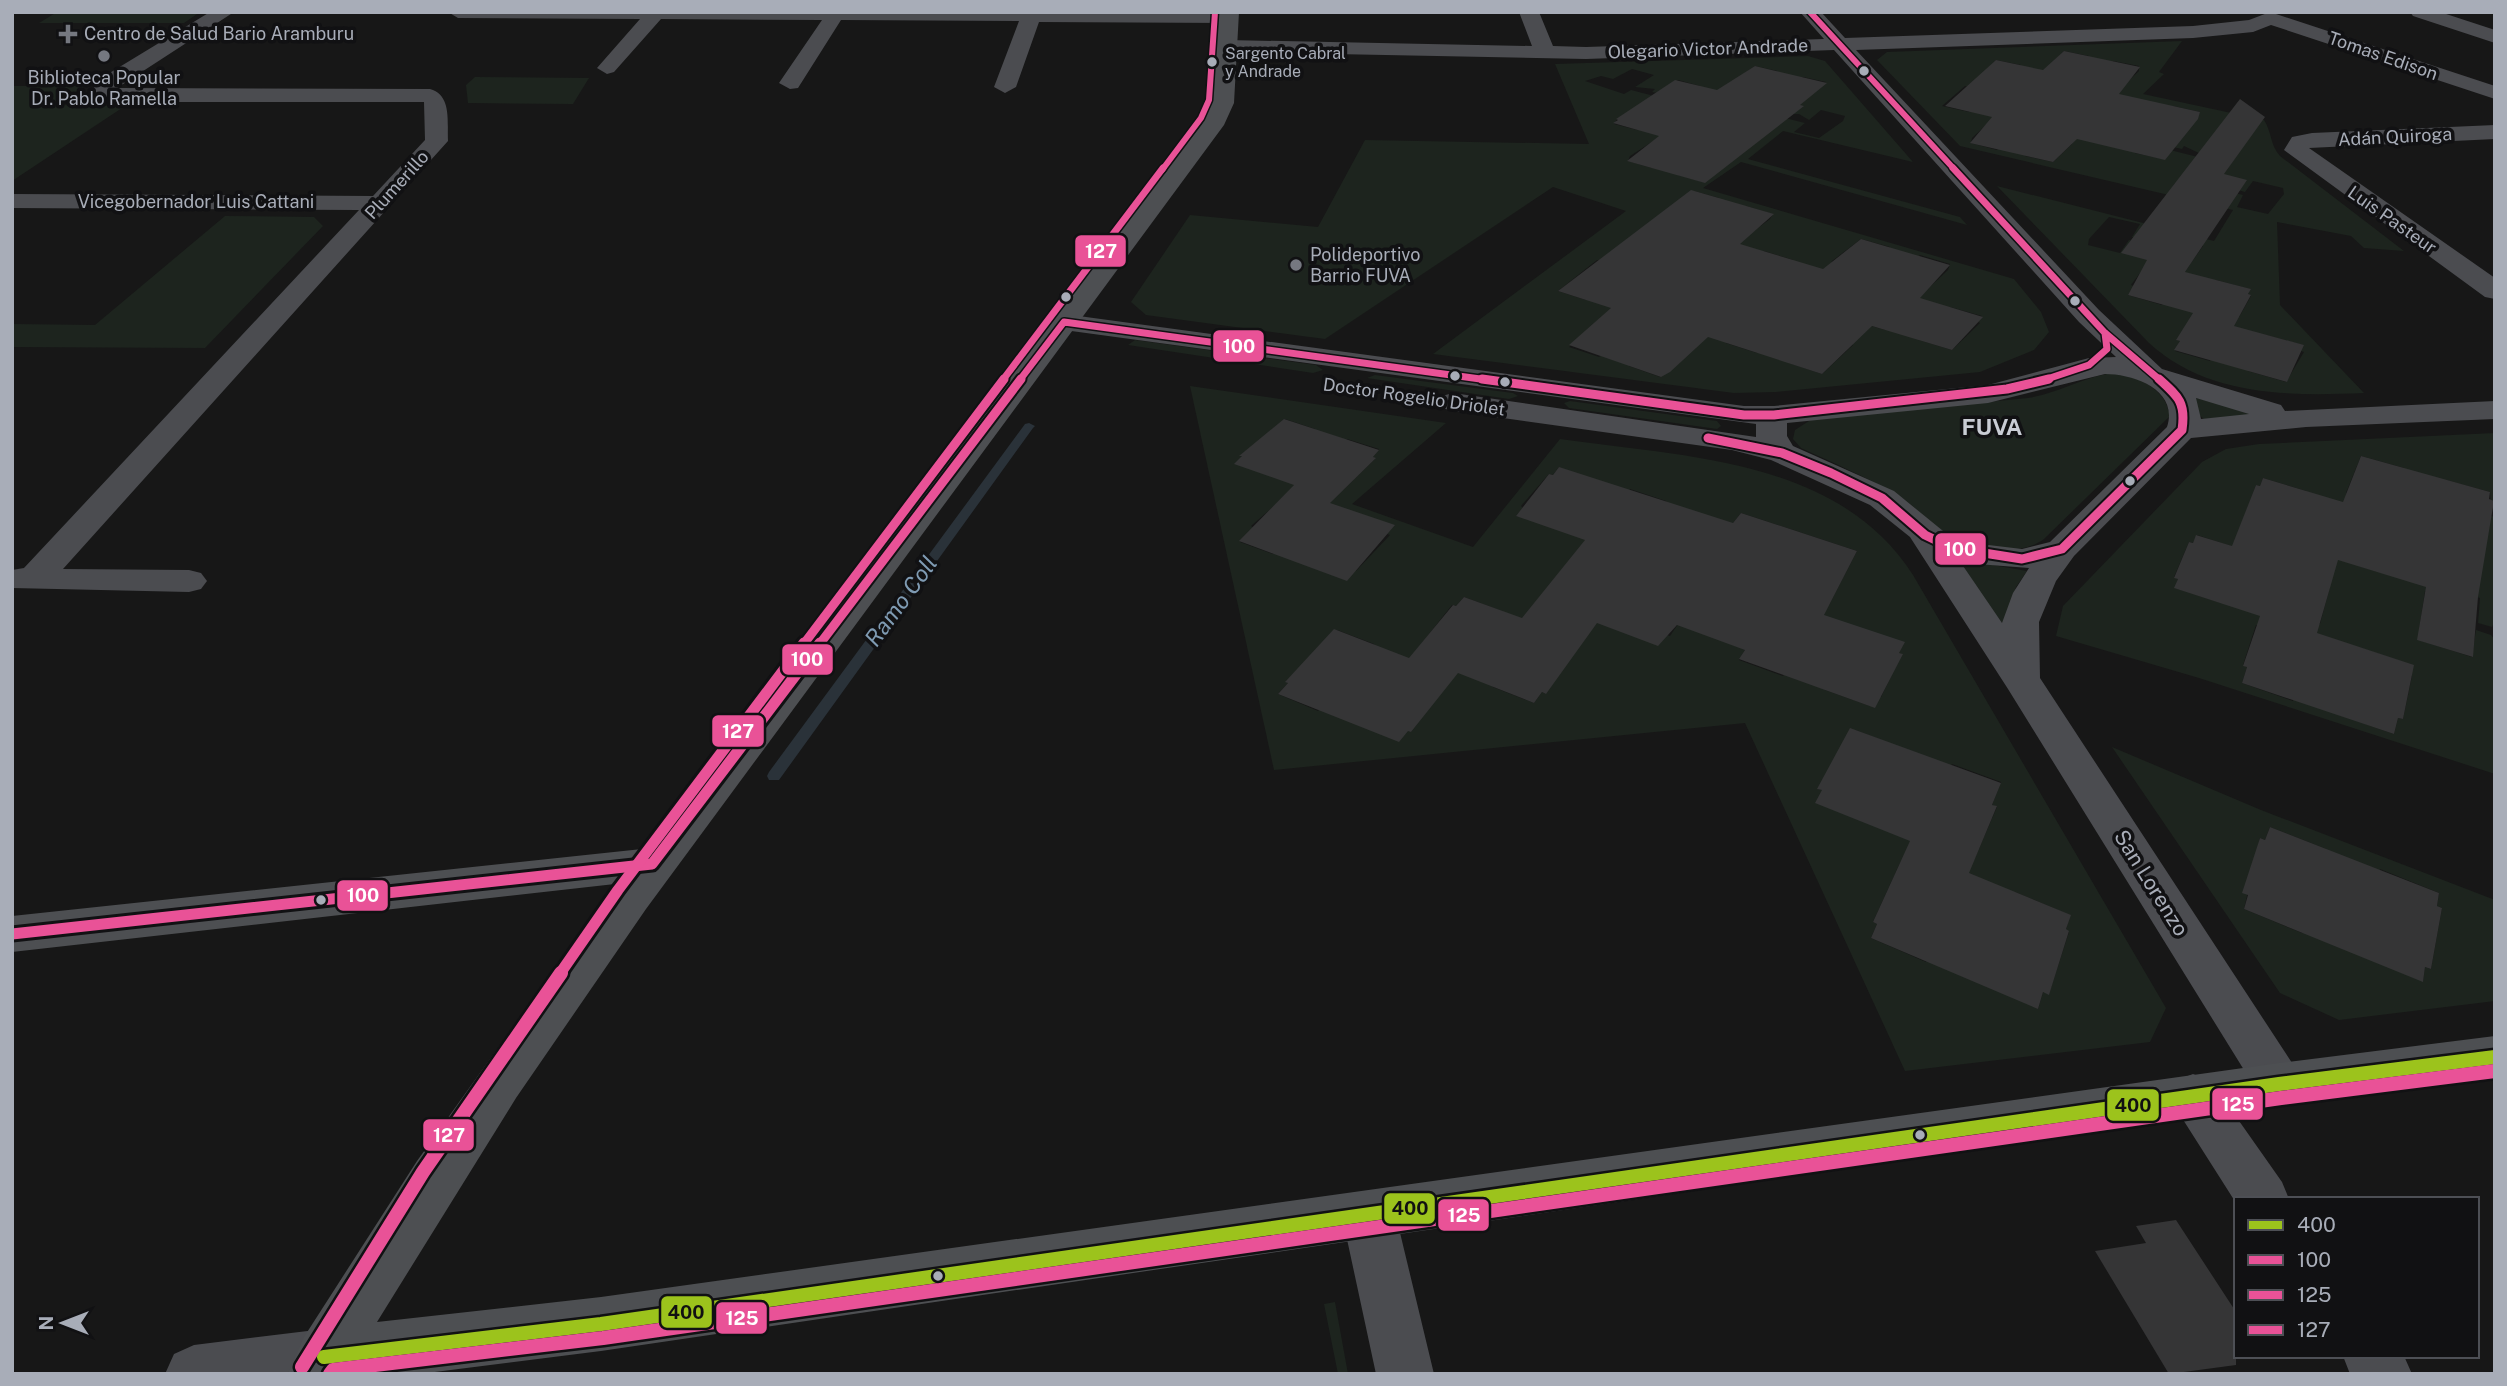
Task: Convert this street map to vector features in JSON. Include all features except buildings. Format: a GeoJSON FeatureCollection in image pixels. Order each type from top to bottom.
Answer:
{"type":"FeatureCollection","features":[{"type":"Feature","properties":{"kind":"main road"},"geometry":{"type":"LineString","coordinates":[[319,1365],[447,1162],[556,999],[652,864],[1219,117],[1223,103],[1228,15]]}},
{"type":"Feature","properties":{"kind":"main road"},"geometry":{"type":"LineString","coordinates":[[12,934],[652,864]]}},
{"type":"Feature","properties":{"kind":"main road"},"geometry":{"type":"LineString","coordinates":[[319,1365],[2193,1096],[2495,1057]]}},
{"type":"Feature","properties":{"kind":"street","name":"Plumerillo"},"geometry":{"type":"LineString","coordinates":[[23,579],[437,141],[435,101],[430,96],[118,94],[103,90],[111,82],[224,12]]}},
{"type":"Feature","properties":{"kind":"street"},"geometry":{"type":"LineString","coordinates":[[458,12],[1228,15]]}},
{"type":"Feature","properties":{"kind":"street"},"geometry":{"type":"LineString","coordinates":[[1529,12],[1545,53]]}},
{"type":"Feature","properties":{"kind":"street"},"geometry":{"type":"LineString","coordinates":[[1810,12],[2105,333],[2156,376],[2185,408],[2187,420],[2182,430]]}},
{"type":"Feature","properties":{"kind":"street"},"geometry":{"type":"LineString","coordinates":[[2081,12],[2108,35]]}},
{"type":"Feature","properties":{"kind":"street"},"geometry":{"type":"LineString","coordinates":[[2420,12],[2495,37]]}},
{"type":"Feature","properties":{"kind":"street"},"geometry":{"type":"LineString","coordinates":[[607,68],[656,13]]}},
{"type":"Feature","properties":{"kind":"street"},"geometry":{"type":"LineString","coordinates":[[790,83],[835,15]]}},
{"type":"Feature","properties":{"kind":"street","name":"Olegario Victor Andrade"},"geometry":{"type":"LineString","coordinates":[[1227,46],[1545,53],[1838,45],[2228,30],[2253,26],[2269,15]]}},
{"type":"Feature","properties":{"kind":"street","name":"Tomas Edison"},"geometry":{"type":"LineString","coordinates":[[2269,15],[2495,93]]}},
{"type":"Feature","properties":{"kind":"street"},"geometry":{"type":"LineString","coordinates":[[1005,87],[1031,16]]}},
{"type":"Feature","properties":{"kind":"street","name":"Adán Quiroga"},"geometry":{"type":"LineString","coordinates":[[2297,144],[2495,132]]}},
{"type":"Feature","properties":{"kind":"street","name":"Luis Pasteur"},"geometry":{"type":"LineString","coordinates":[[2297,144],[2296,150],[2305,159],[2495,291]]}},
{"type":"Feature","properties":{"kind":"street","name":"Vicegobernador Luis Cattani"},"geometry":{"type":"LineString","coordinates":[[12,201],[380,204]]}},
{"type":"Feature","properties":{"kind":"street","name":"Doctor Rogelio Driolet"},"geometry":{"type":"LineString","coordinates":[[1055,333],[1343,373],[1744,415],[1774,415],[1988,394],[2031,385],[2093,365]]}},
{"type":"Feature","properties":{"kind":"street"},"geometry":{"type":"LineString","coordinates":[[2093,365],[2107,349],[2105,333]]}},
{"type":"Feature","properties":{"kind":"street"},"geometry":{"type":"LineString","coordinates":[[2093,365],[2113,365],[2245,405],[2306,418]]}},
{"type":"Feature","properties":{"kind":"street","name":"Doctor Rogelio Driolet"},"geometry":{"type":"LineString","coordinates":[[1343,373],[1782,453],[1882,498],[1925,535]]}},
{"type":"Feature","properties":{"kind":"street"},"geometry":{"type":"LineString","coordinates":[[2182,430],[2306,418],[2495,410]]}},
{"type":"Feature","properties":{"kind":"street"},"geometry":{"type":"LineString","coordinates":[[1774,415],[1770,434],[1773,443],[1782,453]]}},
{"type":"Feature","properties":{"kind":"street","name":"San Lorenzo"},"geometry":{"type":"LineString","coordinates":[[2023,682],[2017,632],[2022,609],[2044,571],[2062,549],[2182,430]]}},
{"type":"Feature","properties":{"kind":"street"},"geometry":{"type":"LineString","coordinates":[[1925,535],[1952,548],[2003,558],[2022,559],[2062,549]]}},
{"type":"Feature","properties":{"kind":"street","name":"San Lorenzo"},"geometry":{"type":"LineString","coordinates":[[1925,535],[2023,682],[2279,1084]]}},
{"type":"Feature","properties":{"kind":"street"},"geometry":{"type":"LineString","coordinates":[[23,579],[189,581]]}},
{"type":"Feature","properties":{"kind":"street"},"geometry":{"type":"LineString","coordinates":[[2193,1096],[2262,1197]]}},
{"type":"Feature","properties":{"kind":"street"},"geometry":{"type":"LineString","coordinates":[[1369,1216],[1405,1374]]}},
{"type":"Feature","properties":{"kind":"street"},"geometry":{"type":"LineString","coordinates":[[2372,1358],[2383,1374]]}},
{"type":"Feature","properties":{"kind":"street"},"geometry":{"type":"LineString","coordinates":[[194,1374],[319,1365]]}},
{"type":"Feature","properties":{"kind":"shaded area"},"geometry":{"type":"Polygon","coordinates":[[[57,12],[200,12],[184,23],[39,23],[57,12]]]}},
{"type":"Feature","properties":{"kind":"shaded area"},"geometry":{"type":"Polygon","coordinates":[[[2182,41],[2159,72],[2164,74],[2143,94],[2264,120],[2280,156],[2404,251],[2364,248],[2351,236],[2277,222],[2280,305],[2364,393],[2307,394],[2251,389],[2197,374],[2172,361],[2149,343],[1997,186],[2214,241],[2233,210],[1960,146],[1877,60],[1887,52],[2182,41]],[[2064,51],[2037,78],[2024,73],[2013,73],[2021,65],[1996,60],[1977,79],[2002,84],[2011,76],[2035,81],[2028,89],[2053,95],[2079,67],[2104,72],[2097,80],[2123,86],[2139,71],[2139,66],[2113,61],[2106,69],[2092,64],[2082,65],[2089,56],[2064,51]],[[1965,86],[1942,106],[1969,112],[1976,106],[2000,112],[1972,138],[1971,143],[1997,150],[2007,140],[2033,146],[2025,156],[2053,162],[2072,144],[2073,139],[2045,133],[2036,143],[2028,141],[2030,138],[2010,136],[2038,110],[2041,103],[2015,97],[2004,109],[1989,103],[1979,103],[1990,92],[1965,86]],[[2115,95],[2097,111],[2096,116],[2124,122],[2130,114],[2160,121],[2134,147],[2135,153],[2163,159],[2170,150],[2198,157],[2173,186],[2172,191],[2203,199],[2211,187],[2243,195],[2237,207],[2268,214],[2284,194],[2283,188],[2253,181],[2245,192],[2234,189],[2236,186],[2214,184],[2227,170],[2240,148],[2211,141],[2201,154],[2184,146],[2182,149],[2173,147],[2200,112],[2173,106],[2163,118],[2146,111],[2144,114],[2133,111],[2141,101],[2115,95]],[[2109,217],[2089,239],[2088,245],[2120,253],[2129,240],[2159,248],[2131,285],[2134,286],[2128,295],[2162,305],[2171,291],[2204,300],[2177,340],[2180,341],[2175,351],[2210,361],[2219,345],[2256,355],[2248,371],[2286,382],[2304,352],[2301,351],[2303,345],[2266,335],[2258,350],[2246,346],[2247,342],[2222,340],[2251,296],[2248,294],[2250,289],[2216,280],[2207,295],[2197,293],[2199,289],[2188,286],[2185,290],[2174,287],[2203,246],[2203,240],[2171,232],[2162,244],[2144,235],[2141,239],[2132,237],[2140,224],[2109,217]]]}},
{"type":"Feature","properties":{"kind":"shaded area"},"geometry":{"type":"Polygon","coordinates":[[[1808,56],[1825,61],[1913,162],[1783,131],[1748,159],[1960,217],[1967,225],[1741,162],[1703,188],[2014,279],[2041,312],[2049,332],[2034,350],[1980,372],[1776,392],[1734,393],[1433,354],[1626,211],[1553,187],[1325,339],[1146,315],[1131,302],[1190,215],[1318,227],[1365,140],[1589,144],[1555,64],[1808,56]],[[1755,66],[1728,85],[1751,91],[1760,85],[1784,90],[1747,115],[1745,120],[1769,126],[1781,117],[1805,123],[1794,132],[1819,138],[1843,121],[1845,116],[1821,110],[1809,120],[1799,114],[1785,114],[1826,82],[1803,77],[1788,88],[1776,82],[1764,82],[1777,71],[1755,66]],[[1632,69],[1613,79],[1601,76],[1585,81],[1624,94],[1631,90],[1654,96],[1617,119],[1614,124],[1637,130],[1648,122],[1672,129],[1630,156],[1628,161],[1652,168],[1666,158],[1690,164],[1678,175],[1703,182],[1731,162],[1733,157],[1708,151],[1694,161],[1683,153],[1678,156],[1670,154],[1717,120],[1693,113],[1676,126],[1669,124],[1672,121],[1652,120],[1700,86],[1678,80],[1658,93],[1652,92],[1655,89],[1635,87],[1654,75],[1632,69]],[[1694,191],[1659,217],[1685,225],[1701,213],[1726,221],[1670,265],[1698,274],[1720,257],[1728,262],[1748,265],[1729,281],[1759,290],[1790,266],[1793,260],[1764,251],[1753,261],[1743,258],[1747,255],[1738,252],[1734,255],[1725,253],[1773,214],[1746,206],[1731,217],[1723,215],[1727,211],[1706,210],[1719,198],[1694,191]],[[1861,239],[1832,261],[1830,267],[1859,276],[1873,264],[1902,272],[1859,309],[1861,311],[1852,320],[1885,330],[1903,312],[1935,322],[1919,340],[1952,350],[1980,323],[1978,322],[1982,316],[1950,307],[1939,318],[1928,314],[1931,310],[1907,308],[1948,270],[1950,264],[1920,255],[1906,268],[1891,259],[1887,262],[1878,259],[1890,247],[1861,239]],[[1597,260],[1558,291],[1586,300],[1600,290],[1626,298],[1569,347],[1599,357],[1617,341],[1626,344],[1625,347],[1646,351],[1629,366],[1660,377],[1696,348],[1693,347],[1699,341],[1669,331],[1651,346],[1642,343],[1646,338],[1637,335],[1632,340],[1623,336],[1674,296],[1681,285],[1653,276],[1632,294],[1623,291],[1627,287],[1618,284],[1613,288],[1604,286],[1625,269],[1597,260]],[[1763,309],[1729,335],[1726,343],[1757,353],[1773,338],[1786,345],[1803,347],[1789,363],[1822,374],[1853,345],[1851,344],[1856,338],[1824,328],[1808,343],[1799,340],[1802,335],[1779,333],[1793,318],[1763,309]]]}},
{"type":"Feature","properties":{"kind":"shaded area"},"geometry":{"type":"Polygon","coordinates":[[[475,77],[589,78],[573,104],[468,103],[466,85],[475,77]]]}},
{"type":"Feature","properties":{"kind":"shaded area"},"geometry":{"type":"Polygon","coordinates":[[[12,86],[85,86],[56,105],[125,106],[12,181],[12,86]]]}},
{"type":"Feature","properties":{"kind":"shaded area"},"geometry":{"type":"Polygon","coordinates":[[[225,216],[314,217],[323,226],[205,348],[12,347],[12,324],[95,325],[225,216]]]}},
{"type":"Feature","properties":{"kind":"shaded area"},"geometry":{"type":"Polygon","coordinates":[[[1135,340],[1316,365],[1323,370],[1313,373],[1128,345],[1135,340]]]}},
{"type":"Feature","properties":{"kind":"shaded area"},"geometry":{"type":"Polygon","coordinates":[[[2119,372],[2144,382],[2158,392],[2170,416],[2044,539],[2020,549],[1993,549],[1952,536],[1899,496],[1801,448],[1793,439],[1795,430],[1812,419],[2028,398],[2119,372]]]}},
{"type":"Feature","properties":{"kind":"shaded area"},"geometry":{"type":"Polygon","coordinates":[[[1375,375],[1513,393],[1518,396],[1509,399],[1367,378],[1375,375]]]}},
{"type":"Feature","properties":{"kind":"shaded area"},"geometry":{"type":"Polygon","coordinates":[[[1190,386],[1446,423],[1352,504],[1473,547],[1560,439],[1657,451],[1755,470],[1801,485],[1844,507],[1881,536],[1913,575],[2166,1008],[2150,1042],[1905,1071],[1745,723],[1274,770],[1190,386]],[[1285,419],[1240,456],[1307,465],[1289,493],[1251,526],[1254,528],[1240,542],[1273,554],[1297,531],[1356,571],[1390,535],[1387,534],[1394,525],[1304,524],[1339,489],[1343,490],[1375,459],[1373,457],[1379,449],[1347,439],[1326,459],[1315,429],[1285,419]],[[1559,467],[1553,475],[1549,474],[1521,506],[1523,508],[1516,516],[1601,524],[1543,593],[1670,636],[1696,597],[1666,501],[1630,489],[1607,518],[1559,467]],[[1741,513],[1730,527],[1745,650],[1739,660],[1783,676],[1799,648],[1825,690],[1870,706],[1876,696],[1881,697],[1902,654],[1822,636],[1825,604],[1829,605],[1857,551],[1741,513]],[[1464,597],[1456,606],[1452,605],[1388,686],[1374,644],[1337,630],[1286,681],[1288,683],[1278,694],[1318,711],[1344,681],[1411,732],[1476,645],[1493,687],[1534,703],[1542,692],[1546,694],[1520,650],[1502,611],[1464,597]],[[1855,730],[1818,789],[1927,817],[1900,863],[1873,922],[1877,924],[1871,938],[1926,962],[1943,921],[2038,1009],[2043,992],[2049,994],[2069,932],[2066,929],[2070,915],[2015,892],[1949,909],[1997,807],[1992,805],[2001,782],[1952,764],[1932,807],[1902,748],[1855,730]]]}},
{"type":"Feature","properties":{"kind":"shaded area"},"geometry":{"type":"Polygon","coordinates":[[[2192,397],[2250,412],[2250,417],[2204,419],[2192,397]]]}},
{"type":"Feature","properties":{"kind":"shaded area"},"geometry":{"type":"Polygon","coordinates":[[[1570,401],[1717,421],[1721,426],[1717,429],[1569,408],[1564,403],[1570,401]]]}},
{"type":"Feature","properties":{"kind":"shaded area"},"geometry":{"type":"Polygon","coordinates":[[[2495,433],[2495,510],[2491,509],[2490,492],[2446,480],[2441,500],[2427,496],[2428,490],[2414,486],[2412,492],[2399,488],[2404,468],[2361,456],[2346,493],[2349,494],[2341,524],[2327,520],[2330,514],[2314,509],[2312,515],[2299,511],[2306,491],[2263,478],[2260,486],[2256,485],[2244,517],[2247,518],[2243,531],[2287,545],[2297,518],[2324,530],[2325,527],[2339,531],[2331,557],[2378,572],[2393,525],[2390,523],[2397,494],[2425,506],[2426,503],[2440,507],[2436,528],[2481,541],[2484,533],[2488,534],[2491,516],[2495,517],[2495,620],[2492,627],[2478,623],[2480,598],[2431,583],[2429,592],[2425,591],[2419,630],[2423,632],[2422,641],[2472,657],[2476,630],[2491,635],[2495,640],[2495,774],[2199,678],[2056,636],[2063,606],[2202,462],[2226,449],[2259,444],[2495,433]],[[2197,535],[2193,543],[2189,542],[2174,577],[2178,579],[2175,588],[2221,603],[2230,579],[2256,591],[2258,588],[2272,593],[2261,626],[2256,625],[2243,665],[2247,667],[2242,683],[2293,701],[2302,667],[2316,671],[2316,675],[2349,683],[2342,716],[2394,734],[2398,718],[2403,719],[2412,676],[2407,674],[2409,664],[2358,647],[2352,674],[2336,669],[2338,661],[2322,656],[2320,663],[2305,658],[2315,623],[2320,624],[2330,587],[2327,585],[2329,576],[2283,561],[2275,585],[2261,580],[2263,573],[2248,569],[2246,576],[2232,571],[2240,549],[2197,535]]]}},
{"type":"Feature","properties":{"kind":"shaded area"},"geometry":{"type":"Polygon","coordinates":[[[1953,558],[2027,571],[2016,587],[2004,626],[1953,558]]]}},
{"type":"Feature","properties":{"kind":"shaded area"},"geometry":{"type":"Polygon","coordinates":[[[2112,747],[2261,810],[2495,900],[2495,1001],[2339,1020],[2280,993],[2112,747]],[[2270,827],[2265,840],[2260,838],[2244,909],[2302,933],[2314,896],[2423,981],[2425,967],[2431,969],[2442,908],[2437,906],[2439,893],[2380,869],[2371,906],[2326,849],[2270,827]]]}},
{"type":"Feature","properties":{"kind":"shaded area"},"geometry":{"type":"Polygon","coordinates":[[[1335,1302],[1348,1374],[1338,1374],[1324,1304],[1335,1302]]]}},
{"type":"Feature","properties":{"kind":"waterway","name":"Ramo Coll"},"geometry":{"type":"LineString","coordinates":[[774,776],[1029,426]]}},
{"type":"Feature","properties":{"kind":"transit line","name":"127"},"geometry":{"type":"LineString","coordinates":[[302,1367],[423,1172],[618,890],[1201,118],[1209,100],[1215,12]]}},
{"type":"Feature","properties":{"kind":"transit line","name":"100"},"geometry":{"type":"LineString","coordinates":[[1708,438],[1782,453],[1831,473],[1882,498],[1925,535],[1952,548],[2022,559],[2062,549],[2182,430],[2185,410],[2175,393],[2105,333],[1810,12]]}},
{"type":"Feature","properties":{"kind":"transit line","name":"100"},"geometry":{"type":"LineString","coordinates":[[12,934],[652,864],[1064,322],[1744,415],[1774,415],[2007,389],[2054,378],[2089,365],[2107,349],[2105,333]]}},
{"type":"Feature","properties":{"kind":"transit line","name":"400"},"geometry":{"type":"LineString","coordinates":[[324,1357],[601,1324],[2279,1084],[2495,1057]]}},
{"type":"Feature","properties":{"kind":"transit line","name":"125"},"geometry":{"type":"LineString","coordinates":[[330,1374],[333,1370],[603,1338],[2281,1098],[2495,1071]]}},
{"type":"Feature","properties":{"kind":"place","name":"Centro de Salud Bario Aramburu"},"geometry":{"type":"Point","coordinates":[68,34]}},
{"type":"Feature","properties":{"kind":"place","name":"Biblioteca Popular Dr. Pablo Ramella"},"geometry":{"type":"Point","coordinates":[104,56]}},
{"type":"Feature","properties":{"kind":"place","name":"Sargento Cabral y Andrade"},"geometry":{"type":"Point","coordinates":[1212,62]}},
{"type":"Feature","properties":{"kind":"place","name":"Polideportivo Barrio FUVA"},"geometry":{"type":"Point","coordinates":[1296,265]}},
{"type":"Feature","properties":{"kind":"district","name":"FUVA"},"geometry":{"type":"Point","coordinates":[1992,427]}}]}
